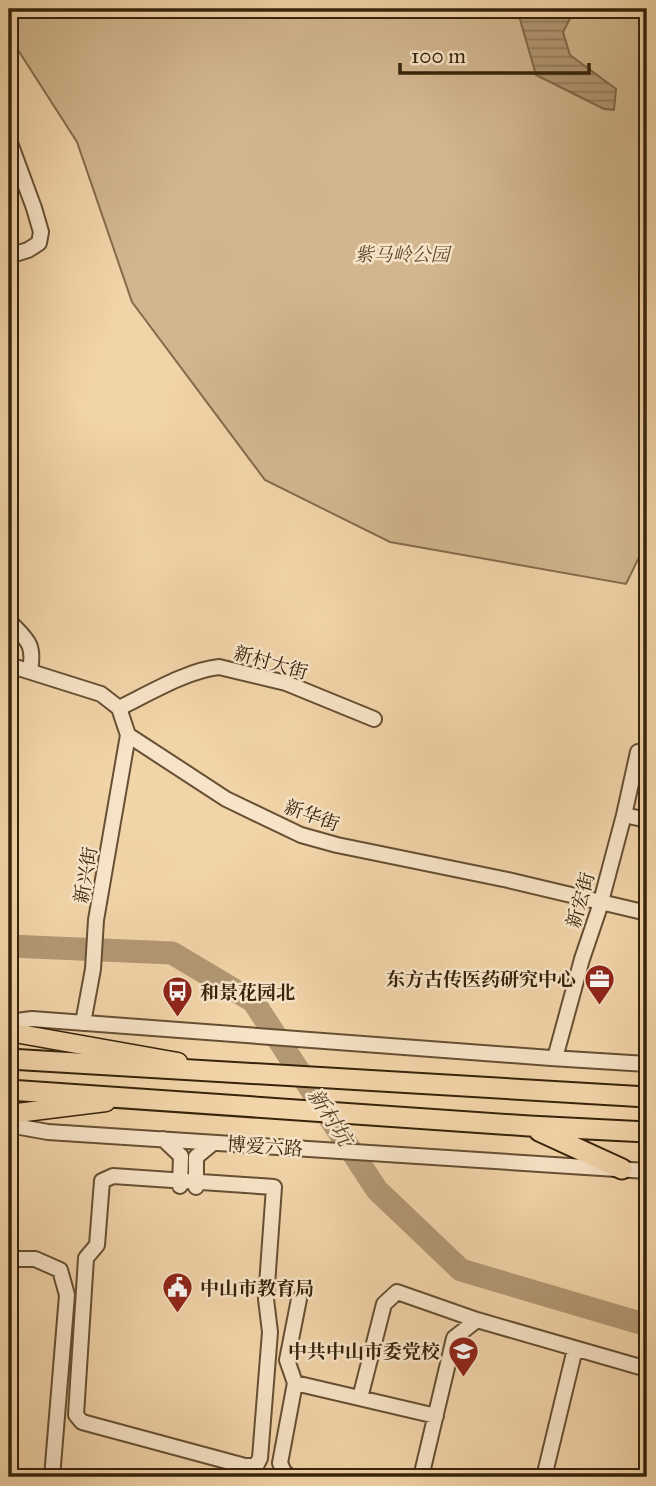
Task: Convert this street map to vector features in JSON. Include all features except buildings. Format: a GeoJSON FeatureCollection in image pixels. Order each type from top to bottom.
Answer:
{"type":"FeatureCollection","features":[{"type":"Feature","properties":{"kind":"highway"},"geometry":{"type":"LineString","coordinates":[[9,1059],[647,1097]]}},
{"type":"Feature","properties":{"kind":"highway","name":"博爱六路"},"geometry":{"type":"LineString","coordinates":[[9,1090],[647,1132]]}},
{"type":"Feature","properties":{"kind":"highway"},"geometry":{"type":"LineString","coordinates":[[528,1126],[622,1169]]}},
{"type":"Feature","properties":{"kind":"main road"},"geometry":{"type":"LineString","coordinates":[[9,1032],[226,1070]]}},
{"type":"Feature","properties":{"kind":"main road"},"geometry":{"type":"LineString","coordinates":[[9,1114],[140,1098]]}},
{"type":"Feature","properties":{"kind":"street"},"geometry":{"type":"LineString","coordinates":[[9,140],[41,232],[39,243],[9,256]]}},
{"type":"Feature","properties":{"kind":"street"},"geometry":{"type":"LineString","coordinates":[[9,621],[29,642],[32,659],[30,671]]}},
{"type":"Feature","properties":{"kind":"street"},"geometry":{"type":"LineString","coordinates":[[9,665],[101,694],[119,708],[128,735]]}},
{"type":"Feature","properties":{"kind":"street","name":"新村大街"},"geometry":{"type":"LineString","coordinates":[[119,708],[166,685],[219,667],[286,683],[374,719]]}},
{"type":"Feature","properties":{"kind":"street","name":"新华街"},"geometry":{"type":"LineString","coordinates":[[128,735],[226,799],[301,835],[647,913]]}},
{"type":"Feature","properties":{"kind":"street","name":"新兴街"},"geometry":{"type":"LineString","coordinates":[[83,1023],[93,969],[96,920],[128,735]]}},
{"type":"Feature","properties":{"kind":"street","name":"新宏街"},"geometry":{"type":"LineString","coordinates":[[555,1058],[582,959],[601,902],[638,752]]}},
{"type":"Feature","properties":{"kind":"street"},"geometry":{"type":"LineString","coordinates":[[624,815],[647,820]]}},
{"type":"Feature","properties":{"kind":"street"},"geometry":{"type":"LineString","coordinates":[[9,1021],[32,1019],[647,1064]]}},
{"type":"Feature","properties":{"kind":"street","name":"博爱六路"},"geometry":{"type":"LineString","coordinates":[[9,1125],[48,1132],[647,1171]]}},
{"type":"Feature","properties":{"kind":"street"},"geometry":{"type":"LineString","coordinates":[[163,1139],[181,1156],[180,1183]]}},
{"type":"Feature","properties":{"kind":"street"},"geometry":{"type":"LineString","coordinates":[[196,1184],[197,1157],[213,1143]]}},
{"type":"Feature","properties":{"kind":"street"},"geometry":{"type":"LineString","coordinates":[[113,1176],[196,1184],[274,1187],[266,1299],[270,1332],[260,1458],[251,1467],[82,1422],[76,1415],[86,1258],[97,1245],[102,1181],[113,1176]]}},
{"type":"Feature","properties":{"kind":"street"},"geometry":{"type":"LineString","coordinates":[[9,1259],[36,1259],[60,1270],[67,1294],[52,1477]]}},
{"type":"Feature","properties":{"kind":"street"},"geometry":{"type":"LineString","coordinates":[[360,1398],[384,1304],[397,1292],[477,1320],[647,1369]]}},
{"type":"Feature","properties":{"kind":"street"},"geometry":{"type":"LineString","coordinates":[[290,1477],[280,1463],[295,1383],[287,1360],[299,1298]]}},
{"type":"Feature","properties":{"kind":"street"},"geometry":{"type":"LineString","coordinates":[[421,1477],[454,1338],[477,1320]]}},
{"type":"Feature","properties":{"kind":"street"},"geometry":{"type":"LineString","coordinates":[[544,1477],[575,1349]]}},
{"type":"Feature","properties":{"kind":"street"},"geometry":{"type":"LineString","coordinates":[[295,1383],[436,1416]]}},
{"type":"Feature","properties":{"kind":"green space","name":"紫马岭公园"},"geometry":{"type":"Polygon","coordinates":[[[9,9],[647,9],[647,541],[626,584],[390,542],[265,480],[132,302],[77,142],[9,36],[9,9]]]}},
{"type":"Feature","properties":{"kind":"shaded area"},"geometry":{"type":"Polygon","coordinates":[[[517,9],[575,9],[563,32],[570,55],[616,89],[614,110],[604,109],[536,75],[517,9]]]}},
{"type":"Feature","properties":{"kind":"waterway","name":"新村坑"},"geometry":{"type":"LineString","coordinates":[[9,946],[172,953],[253,1001],[377,1190],[461,1270],[647,1325]]}},
{"type":"Feature","properties":{"kind":"place","name":"东方古传医药研究中心"},"geometry":{"type":"Point","coordinates":[599,1006]}},
{"type":"Feature","properties":{"kind":"place","name":"和景花园北"},"geometry":{"type":"Point","coordinates":[177,1019]}},
{"type":"Feature","properties":{"kind":"place","name":"中山市教育局"},"geometry":{"type":"Point","coordinates":[177,1315]}},
{"type":"Feature","properties":{"kind":"place","name":"中共中山市委党校"},"geometry":{"type":"Point","coordinates":[463,1378]}}]}
